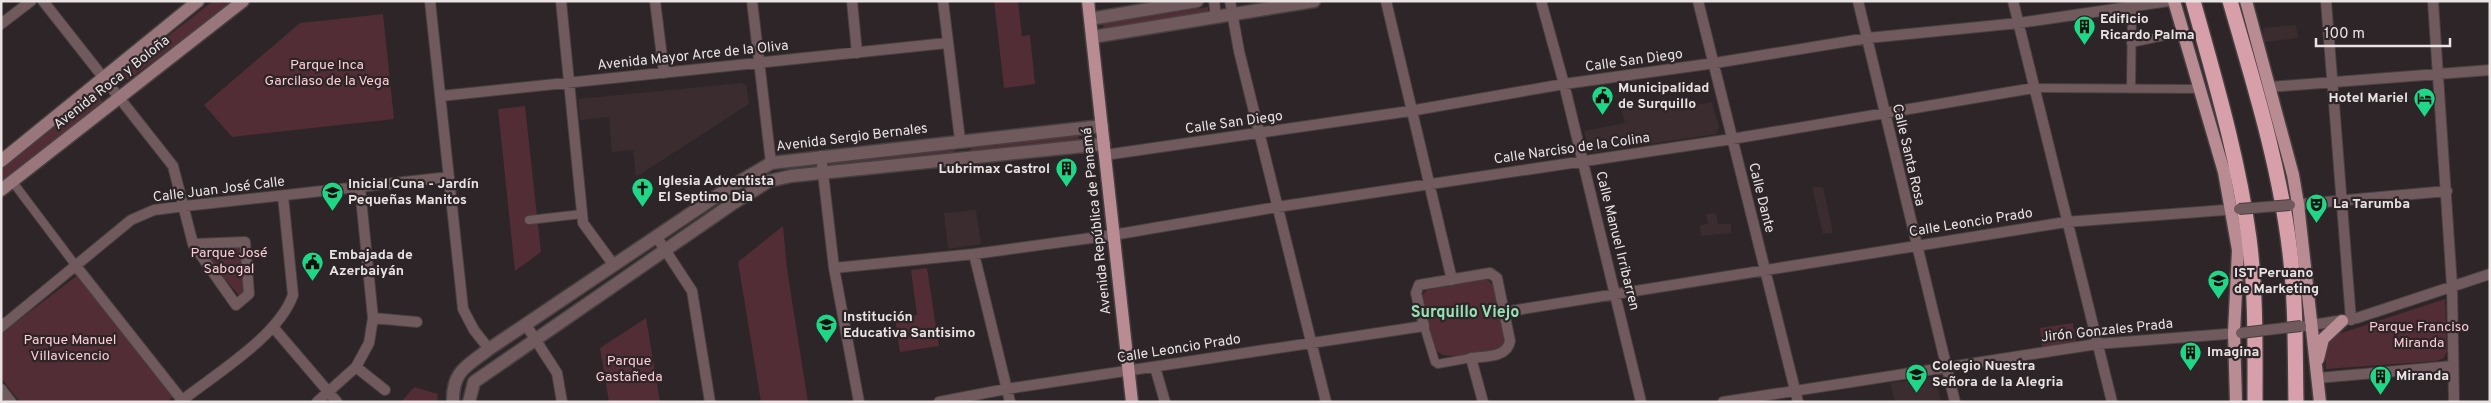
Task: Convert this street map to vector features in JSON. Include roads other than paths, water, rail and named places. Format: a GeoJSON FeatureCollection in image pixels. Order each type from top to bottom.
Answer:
{"type":"FeatureCollection","features":[{"type":"Feature","properties":{"kind":"highway"},"geometry":{"type":"LineString","coordinates":[[2193,1],[2234,146],[2250,240],[2254,298],[2255,402]]}},
{"type":"Feature","properties":{"kind":"highway"},"geometry":{"type":"LineString","coordinates":[[2230,1],[2259,104],[2285,217],[2294,299],[2296,402]]}},
{"type":"Feature","properties":{"kind":"highway"},"geometry":{"type":"LineString","coordinates":[[2246,402],[2246,322],[2250,240]]}},
{"type":"Feature","properties":{"kind":"highway"},"geometry":{"type":"LineString","coordinates":[[2295,366],[2304,402]]}},
{"type":"Feature","properties":{"kind":"main road","name":"Avenida Roca y Boloña"},"geometry":{"type":"LineString","coordinates":[[1,161],[106,78],[198,1]]}},
{"type":"Feature","properties":{"kind":"main road","name":"Avenida Roca y Boloña"},"geometry":{"type":"LineString","coordinates":[[1,190],[242,1]]}},
{"type":"Feature","properties":{"kind":"main road","name":"Avenida República de Panamá"},"geometry":{"type":"LineString","coordinates":[[1088,1],[1132,402]]}},
{"type":"Feature","properties":{"kind":"main road"},"geometry":{"type":"LineString","coordinates":[[2174,1],[2235,209],[2238,250],[2236,402]]}},
{"type":"Feature","properties":{"kind":"main road"},"geometry":{"type":"LineString","coordinates":[[2246,1],[2270,87],[2306,258],[2306,326],[2317,375],[2320,402]]}},
{"type":"Feature","properties":{"kind":"main road"},"geometry":{"type":"LineString","coordinates":[[2317,375],[2322,342],[2330,331],[2346,320]]}},
{"type":"Feature","properties":{"kind":"street"},"geometry":{"type":"LineString","coordinates":[[1,24],[31,1]]}},
{"type":"Feature","properties":{"kind":"street"},"geometry":{"type":"LineString","coordinates":[[43,1],[106,78],[173,166],[185,206],[193,244],[236,305],[250,292],[245,242],[193,244]]}},
{"type":"Feature","properties":{"kind":"street"},"geometry":{"type":"LineString","coordinates":[[430,1],[463,309],[474,330],[489,349]]}},
{"type":"Feature","properties":{"kind":"street"},"geometry":{"type":"LineString","coordinates":[[561,1],[583,223],[613,264]]}},
{"type":"Feature","properties":{"kind":"street"},"geometry":{"type":"LineString","coordinates":[[655,1],[664,73]]}},
{"type":"Feature","properties":{"kind":"street"},"geometry":{"type":"LineString","coordinates":[[752,1],[771,163]]}},
{"type":"Feature","properties":{"kind":"street"},"geometry":{"type":"LineString","coordinates":[[852,1],[857,53]]}},
{"type":"Feature","properties":{"kind":"street"},"geometry":{"type":"LineString","coordinates":[[943,1],[960,140]]}},
{"type":"Feature","properties":{"kind":"street"},"geometry":{"type":"LineString","coordinates":[[1090,19],[1197,1]]}},
{"type":"Feature","properties":{"kind":"street"},"geometry":{"type":"LineString","coordinates":[[1214,1],[1216,17]]}},
{"type":"Feature","properties":{"kind":"street"},"geometry":{"type":"LineString","coordinates":[[1092,37],[1216,17],[1231,8],[1314,1]]}},
{"type":"Feature","properties":{"kind":"street"},"geometry":{"type":"LineString","coordinates":[[1386,1],[1410,111],[1430,183],[1452,280]]}},
{"type":"Feature","properties":{"kind":"street","name":"Calle Manuel Irribarren"},"geometry":{"type":"LineString","coordinates":[[1541,1],[1564,84],[1641,402]]}},
{"type":"Feature","properties":{"kind":"street","name":"Calle Dante"},"geometry":{"type":"LineString","coordinates":[[1698,1],[1798,402]]}},
{"type":"Feature","properties":{"kind":"street","name":"Calle Santa Rosa"},"geometry":{"type":"LineString","coordinates":[[1858,1],[1955,402]]}},
{"type":"Feature","properties":{"kind":"street"},"geometry":{"type":"LineString","coordinates":[[2013,1],[2066,222],[2112,402]]}},
{"type":"Feature","properties":{"kind":"street","name":"Calle San Diego"},"geometry":{"type":"LineString","coordinates":[[1104,150],[1259,133],[1410,111],[1564,84],[1715,63],[1868,38],[2019,23],[2169,1]]}},
{"type":"Feature","properties":{"kind":"street"},"geometry":{"type":"LineString","coordinates":[[2326,1],[2342,200],[2346,320]]}},
{"type":"Feature","properties":{"kind":"street"},"geometry":{"type":"LineString","coordinates":[[2433,1],[2452,286],[2454,402]]}},
{"type":"Feature","properties":{"kind":"street"},"geometry":{"type":"LineString","coordinates":[[2131,89],[2132,7]]}},
{"type":"Feature","properties":{"kind":"street"},"geometry":{"type":"LineString","coordinates":[[1231,8],[1259,133],[1326,402]]}},
{"type":"Feature","properties":{"kind":"street"},"geometry":{"type":"LineString","coordinates":[[2131,43],[2184,32]]}},
{"type":"Feature","properties":{"kind":"street","name":"Avenida Mayor Arce de la Oliva"},"geometry":{"type":"LineString","coordinates":[[441,96],[947,43]]}},
{"type":"Feature","properties":{"kind":"street"},"geometry":{"type":"LineString","coordinates":[[2270,87],[2490,70]]}},
{"type":"Feature","properties":{"kind":"street"},"geometry":{"type":"LineString","coordinates":[[2034,88],[2201,89]]}},
{"type":"Feature","properties":{"kind":"street","name":"Calle Narciso de la Colina"},"geometry":{"type":"LineString","coordinates":[[834,268],[974,254],[1113,236],[1277,207],[1582,162],[2034,88]]}},
{"type":"Feature","properties":{"kind":"street","name":"Avenida Sergio Bernales"},"geometry":{"type":"LineString","coordinates":[[453,387],[460,371],[489,349],[613,264],[724,191],[771,163],[960,140],[1102,126]]}},
{"type":"Feature","properties":{"kind":"street"},"geometry":{"type":"LineString","coordinates":[[453,402],[453,387],[470,396],[474,382],[732,204],[769,181],[791,176],[823,173],[1104,150]]}},
{"type":"Feature","properties":{"kind":"street"},"geometry":{"type":"LineString","coordinates":[[821,156],[834,268],[859,402]]}},
{"type":"Feature","properties":{"kind":"street","name":"Calle Juan José Calle"},"geometry":{"type":"LineString","coordinates":[[1,327],[131,220],[154,210],[449,177]]}},
{"type":"Feature","properties":{"kind":"street"},"geometry":{"type":"LineString","coordinates":[[12,181],[181,401],[274,327],[288,310],[293,295],[283,196]]}},
{"type":"Feature","properties":{"kind":"street"},"geometry":{"type":"LineString","coordinates":[[318,402],[356,368],[369,343],[373,318],[360,188]]}},
{"type":"Feature","properties":{"kind":"street"},"geometry":{"type":"LineString","coordinates":[[724,191],[732,204]]}},
{"type":"Feature","properties":{"kind":"street","name":"Calle Leoncio Prado"},"geometry":{"type":"LineString","coordinates":[[1504,312],[2066,222],[2447,191]]}},
{"type":"Feature","properties":{"kind":"street"},"geometry":{"type":"LineString","coordinates":[[529,220],[582,214]]}},
{"type":"Feature","properties":{"kind":"street"},"geometry":{"type":"LineString","coordinates":[[656,236],[692,291],[710,402]]}},
{"type":"Feature","properties":{"kind":"street"},"geometry":{"type":"LineString","coordinates":[[974,254],[1010,402]]}},
{"type":"Feature","properties":{"kind":"street"},"geometry":{"type":"LineString","coordinates":[[1487,273],[1494,274],[1497,278],[1504,312],[1510,341],[1508,348],[1502,353],[1438,364],[1435,362],[1424,326],[1416,293],[1417,287],[1419,285],[1487,273]]}},
{"type":"Feature","properties":{"kind":"street","name":"Jirón Gonzales Prada"},"geometry":{"type":"LineString","coordinates":[[1723,402],[2097,344],[2237,333],[2346,320],[2490,274]]}},
{"type":"Feature","properties":{"kind":"street"},"geometry":{"type":"LineString","coordinates":[[584,284],[595,298]]}},
{"type":"Feature","properties":{"kind":"street"},"geometry":{"type":"LineString","coordinates":[[373,318],[417,322]]}},
{"type":"Feature","properties":{"kind":"street"},"geometry":{"type":"LineString","coordinates":[[526,325],[557,373],[562,402]]}},
{"type":"Feature","properties":{"kind":"street","name":"Calle Leoncio Prado"},"geometry":{"type":"LineString","coordinates":[[939,402],[1006,389],[1129,372],[1311,342],[1424,326]]}},
{"type":"Feature","properties":{"kind":"street"},"geometry":{"type":"LineString","coordinates":[[274,327],[337,402]]}},
{"type":"Feature","properties":{"kind":"street"},"geometry":{"type":"LineString","coordinates":[[1471,358],[1483,402]]}},
{"type":"Feature","properties":{"kind":"street"},"geometry":{"type":"LineString","coordinates":[[2317,375],[2453,366]]}},
{"type":"Feature","properties":{"kind":"street"},"geometry":{"type":"LineString","coordinates":[[356,368],[385,390]]}},
{"type":"Feature","properties":{"kind":"street"},"geometry":{"type":"LineString","coordinates":[[1155,368],[1165,402]]}},
{"type":"Feature","properties":{"kind":"street"},"geometry":{"type":"LineString","coordinates":[[1,389],[11,402]]}},
{"type":"Feature","properties":{"kind":"place","name":"Edificio Ricardo Palma"},"geometry":{"type":"Point","coordinates":[2084,46]}},
{"type":"Feature","properties":{"kind":"place","name":"Municipalidad de Surquillo"},"geometry":{"type":"Point","coordinates":[1602,115]}},
{"type":"Feature","properties":{"kind":"place","name":"Hotel Mariel"},"geometry":{"type":"Point","coordinates":[2424,117]}},
{"type":"Feature","properties":{"kind":"place","name":"Lubrimax Castrol"},"geometry":{"type":"Point","coordinates":[1066,188]}},
{"type":"Feature","properties":{"kind":"place","name":"Iglesia Adventista El Septimo Dia"},"geometry":{"type":"Point","coordinates":[642,208]}},
{"type":"Feature","properties":{"kind":"place","name":"Inicial Cuna - Jardín Pequeñas Manitos"},"geometry":{"type":"Point","coordinates":[332,211]}},
{"type":"Feature","properties":{"kind":"place","name":"La Tarumba"},"geometry":{"type":"Point","coordinates":[2317,223]}},
{"type":"Feature","properties":{"kind":"place","name":"Embajada de Azerbaiyán"},"geometry":{"type":"Point","coordinates":[313,282]}},
{"type":"Feature","properties":{"kind":"place","name":"IST Peruano de Marketing"},"geometry":{"type":"Point","coordinates":[2218,300]}},
{"type":"Feature","properties":{"kind":"place","name":"Institución Educativa Santisimo"},"geometry":{"type":"Point","coordinates":[827,344]}},
{"type":"Feature","properties":{"kind":"place","name":"Imagina"},"geometry":{"type":"Point","coordinates":[2191,371]}},
{"type":"Feature","properties":{"kind":"place","name":"Colegio Nuestra Señora de la Alegria"},"geometry":{"type":"Point","coordinates":[1916,393]}},
{"type":"Feature","properties":{"kind":"place","name":"Miranda"},"geometry":{"type":"Point","coordinates":[2380,395]}},
{"type":"Feature","properties":{"kind":"district","name":"Surquillo Viejo"},"geometry":{"type":"Point","coordinates":[1465,313]}},
{"type":"Feature","properties":{"kind":"park label","name":"Parque Inca Garcilaso de la Vega"},"geometry":{"type":"Point","coordinates":[327,74]}},
{"type":"Feature","properties":{"kind":"park label","name":"Parque José Sabogal"},"geometry":{"type":"Point","coordinates":[229,262]}},
{"type":"Feature","properties":{"kind":"park label","name":"Parque Franciso Miranda"},"geometry":{"type":"Point","coordinates":[2419,336]}},
{"type":"Feature","properties":{"kind":"park label","name":"Parque Manuel Villavicencio"},"geometry":{"type":"Point","coordinates":[70,348]}},
{"type":"Feature","properties":{"kind":"park label","name":"Parque Gastañeda"},"geometry":{"type":"Point","coordinates":[629,370]}}]}
